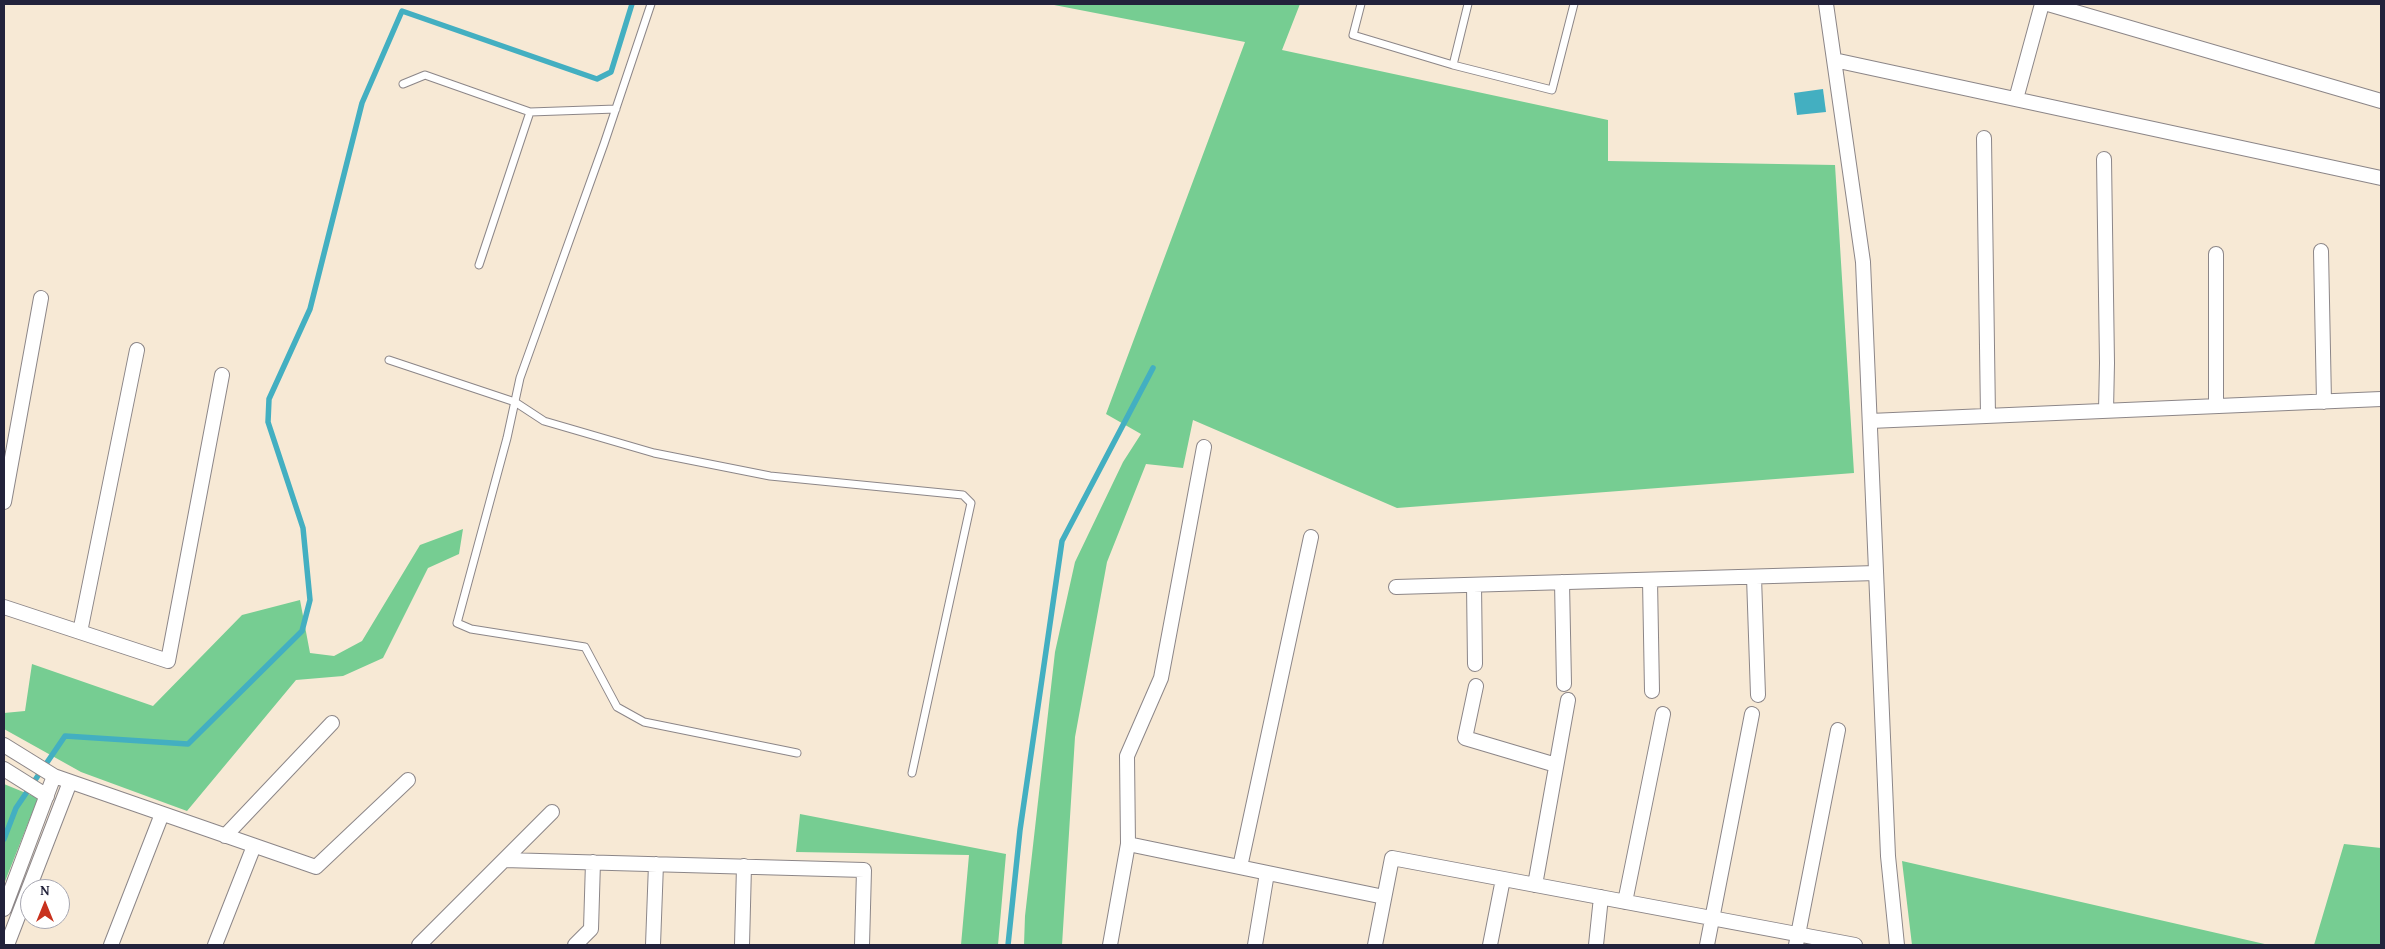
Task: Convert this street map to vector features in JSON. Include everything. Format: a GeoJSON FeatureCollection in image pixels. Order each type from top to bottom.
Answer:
{"type":"FeatureCollection","features":[{"type":"Feature","properties":{"kind":"street"},"geometry":{"type":"LineString","coordinates":[[1826,4],[1863,262],[1888,856],[1897,945]]}},
{"type":"Feature","properties":{"kind":"street"},"geometry":{"type":"LineString","coordinates":[[2016,99],[2042,4]]}},
{"type":"Feature","properties":{"kind":"street"},"geometry":{"type":"LineString","coordinates":[[2048,4],[2381,101]]}},
{"type":"Feature","properties":{"kind":"street"},"geometry":{"type":"LineString","coordinates":[[1834,60],[2381,178]]}},
{"type":"Feature","properties":{"kind":"street"},"geometry":{"type":"LineString","coordinates":[[1984,138],[1988,416]]}},
{"type":"Feature","properties":{"kind":"street"},"geometry":{"type":"LineString","coordinates":[[2104,159],[2106,411]]}},
{"type":"Feature","properties":{"kind":"street"},"geometry":{"type":"LineString","coordinates":[[2320,251],[2324,402]]}},
{"type":"Feature","properties":{"kind":"street"},"geometry":{"type":"LineString","coordinates":[[2216,254],[2216,406]]}},
{"type":"Feature","properties":{"kind":"street"},"geometry":{"type":"LineString","coordinates":[[4,502],[41,298]]}},
{"type":"Feature","properties":{"kind":"street"},"geometry":{"type":"LineString","coordinates":[[80,632],[137,350]]}},
{"type":"Feature","properties":{"kind":"street"},"geometry":{"type":"LineString","coordinates":[[4,607],[168,661],[222,375]]}},
{"type":"Feature","properties":{"kind":"street"},"geometry":{"type":"LineString","coordinates":[[1870,421],[2381,399]]}},
{"type":"Feature","properties":{"kind":"street"},"geometry":{"type":"LineString","coordinates":[[1110,945],[1128,844],[1127,756],[1161,678],[1204,447]]}},
{"type":"Feature","properties":{"kind":"street"},"geometry":{"type":"LineString","coordinates":[[1240,867],[1311,537]]}},
{"type":"Feature","properties":{"kind":"street"},"geometry":{"type":"LineString","coordinates":[[1396,587],[1876,573]]}},
{"type":"Feature","properties":{"kind":"street"},"geometry":{"type":"LineString","coordinates":[[1754,577],[1758,695]]}},
{"type":"Feature","properties":{"kind":"street"},"geometry":{"type":"LineString","coordinates":[[1650,580],[1652,692]]}},
{"type":"Feature","properties":{"kind":"street"},"geometry":{"type":"LineString","coordinates":[[1562,582],[1564,684]]}},
{"type":"Feature","properties":{"kind":"street"},"geometry":{"type":"LineString","coordinates":[[1474,585],[1475,664]]}},
{"type":"Feature","properties":{"kind":"street"},"geometry":{"type":"LineString","coordinates":[[1476,686],[1465,738],[1556,764]]}},
{"type":"Feature","properties":{"kind":"street"},"geometry":{"type":"LineString","coordinates":[[1535,885],[1568,700]]}},
{"type":"Feature","properties":{"kind":"street"},"geometry":{"type":"LineString","coordinates":[[1625,902],[1663,714]]}},
{"type":"Feature","properties":{"kind":"street"},"geometry":{"type":"LineString","coordinates":[[1707,945],[1752,714]]}},
{"type":"Feature","properties":{"kind":"street"},"geometry":{"type":"LineString","coordinates":[[225,836],[332,724]]}},
{"type":"Feature","properties":{"kind":"street"},"geometry":{"type":"LineString","coordinates":[[1797,940],[1838,730]]}},
{"type":"Feature","properties":{"kind":"street"},"geometry":{"type":"LineString","coordinates":[[4,745],[54,776],[316,867],[408,780]]}},
{"type":"Feature","properties":{"kind":"street"},"geometry":{"type":"LineString","coordinates":[[4,769],[47,796]]}},
{"type":"Feature","properties":{"kind":"street"},"geometry":{"type":"LineString","coordinates":[[4,910],[54,776]]}},
{"type":"Feature","properties":{"kind":"street"},"geometry":{"type":"LineString","coordinates":[[7,945],[70,782]]}},
{"type":"Feature","properties":{"kind":"street"},"geometry":{"type":"LineString","coordinates":[[419,945],[552,812]]}},
{"type":"Feature","properties":{"kind":"street"},"geometry":{"type":"LineString","coordinates":[[112,945],[162,814]]}},
{"type":"Feature","properties":{"kind":"street"},"geometry":{"type":"LineString","coordinates":[[1128,844],[1384,897]]}},
{"type":"Feature","properties":{"kind":"street"},"geometry":{"type":"LineString","coordinates":[[215,945],[254,846]]}},
{"type":"Feature","properties":{"kind":"street"},"geometry":{"type":"LineString","coordinates":[[1375,945],[1392,858],[1712,918],[1797,940],[1855,945]]}},
{"type":"Feature","properties":{"kind":"street"},"geometry":{"type":"LineString","coordinates":[[504,860],[864,870],[862,945]]}},
{"type":"Feature","properties":{"kind":"street"},"geometry":{"type":"LineString","coordinates":[[575,945],[591,929],[592,862]]}},
{"type":"Feature","properties":{"kind":"street"},"geometry":{"type":"LineString","coordinates":[[653,945],[656,864]]}},
{"type":"Feature","properties":{"kind":"street"},"geometry":{"type":"LineString","coordinates":[[742,945],[744,866]]}},
{"type":"Feature","properties":{"kind":"street"},"geometry":{"type":"LineString","coordinates":[[1256,945],[1267,873]]}},
{"type":"Feature","properties":{"kind":"street"},"geometry":{"type":"LineString","coordinates":[[1490,945],[1503,879]]}},
{"type":"Feature","properties":{"kind":"street"},"geometry":{"type":"LineString","coordinates":[[1596,945],[1601,897]]}},
{"type":"Feature","properties":{"kind":"lane"},"geometry":{"type":"LineString","coordinates":[[651,4],[616,109],[520,378],[457,623],[471,630],[585,647],[617,707],[644,722],[797,753]]}},
{"type":"Feature","properties":{"kind":"lane"},"geometry":{"type":"LineString","coordinates":[[1361,4],[1353,35],[1453,65],[1552,90],[1574,4]]}},
{"type":"Feature","properties":{"kind":"lane"},"geometry":{"type":"LineString","coordinates":[[1453,65],[1468,4]]}},
{"type":"Feature","properties":{"kind":"lane"},"geometry":{"type":"LineString","coordinates":[[403,84],[425,75],[530,112],[616,109]]}},
{"type":"Feature","properties":{"kind":"lane"},"geometry":{"type":"LineString","coordinates":[[479,265],[530,112]]}},
{"type":"Feature","properties":{"kind":"lane"},"geometry":{"type":"LineString","coordinates":[[389,360],[515,402],[544,421],[654,454],[770,476],[963,495],[971,504],[912,773]]}},
{"type":"Feature","properties":{"kind":"green space"},"geometry":{"type":"Polygon","coordinates":[[[1049,4],[1300,4],[1282,50],[1608,120],[1608,161],[1835,165],[1854,473],[1397,508],[1193,420],[1183,468],[1146,464],[1107,562],[1075,737],[1062,945],[1024,945],[1025,916],[1055,652],[1075,562],[1123,462],[1141,434],[1106,414],[1245,42],[1049,4]]]}},
{"type":"Feature","properties":{"kind":"green space"},"geometry":{"type":"Polygon","coordinates":[[[463,529],[459,554],[428,568],[383,658],[343,676],[296,680],[187,811],[81,772],[4,729],[4,713],[25,711],[32,664],[153,706],[242,615],[300,600],[310,653],[334,656],[362,641],[420,545],[463,529]]]}},
{"type":"Feature","properties":{"kind":"green space"},"geometry":{"type":"Polygon","coordinates":[[[4,784],[38,798],[4,884],[4,784]]]}},
{"type":"Feature","properties":{"kind":"green space"},"geometry":{"type":"Polygon","coordinates":[[[800,814],[1006,854],[998,945],[961,945],[969,855],[796,852],[800,814]]]}},
{"type":"Feature","properties":{"kind":"green space"},"geometry":{"type":"Polygon","coordinates":[[[2344,844],[2381,848],[2381,945],[2314,945],[2344,844]]]}},
{"type":"Feature","properties":{"kind":"green space"},"geometry":{"type":"Polygon","coordinates":[[[1902,861],[2269,945],[1912,945],[1902,861]]]}},
{"type":"Feature","properties":{"kind":"water"},"geometry":{"type":"Polygon","coordinates":[[[1823,89],[1826,112],[1797,115],[1794,93],[1823,89]]]}},
{"type":"Feature","properties":{"kind":"waterway"},"geometry":{"type":"LineString","coordinates":[[4,839],[16,808],[65,736],[188,744],[302,631],[310,600],[303,528],[268,422],[269,399],[310,309],[362,103],[402,11],[597,79],[611,72],[632,4]]}},
{"type":"Feature","properties":{"kind":"waterway"},"geometry":{"type":"LineString","coordinates":[[1008,945],[1020,830],[1062,541],[1153,368]]}}]}
